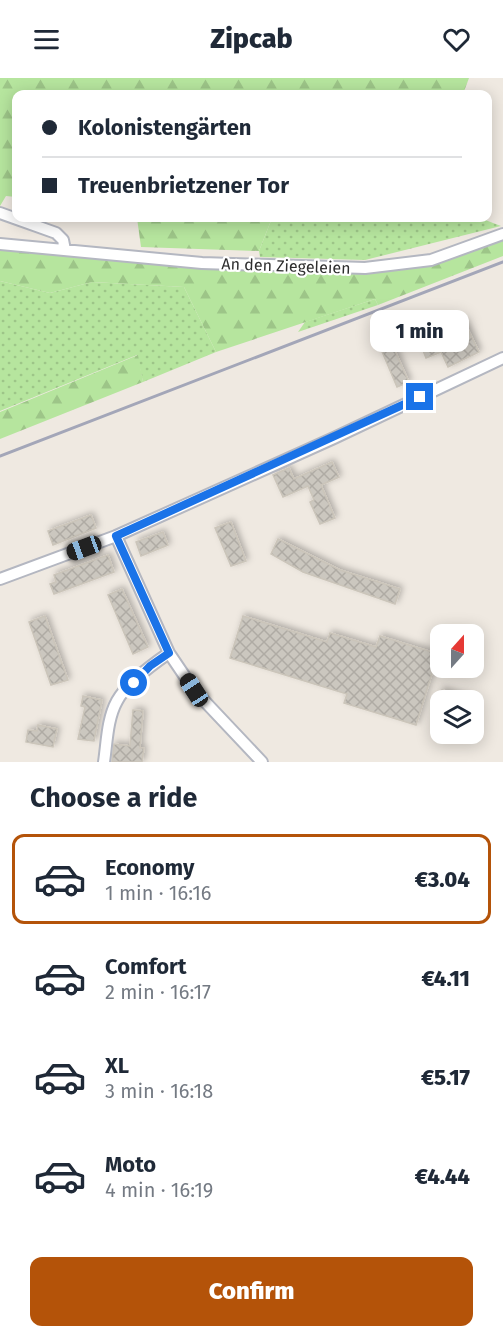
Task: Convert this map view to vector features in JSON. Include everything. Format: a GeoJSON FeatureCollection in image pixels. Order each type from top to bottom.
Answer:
{"type":"FeatureCollection","features":[{"type":"Feature","properties":{"kind":"street"},"geometry":{"type":"LineString","coordinates":[[25,222],[56,233],[63,240],[64,250]]}},
{"type":"Feature","properties":{"kind":"street","name":"An den Ziegeleien"},"geometry":{"type":"LineString","coordinates":[[0,244],[202,263],[366,268],[431,260],[503,234]]}},
{"type":"Feature","properties":{"kind":"street"},"geometry":{"type":"LineString","coordinates":[[0,579],[116,536],[334,438],[503,358]]}},
{"type":"Feature","properties":{"kind":"street"},"geometry":{"type":"LineString","coordinates":[[116,536],[169,653],[194,690],[262,762]]}},
{"type":"Feature","properties":{"kind":"street"},"geometry":{"type":"LineString","coordinates":[[104,762],[111,718],[117,700],[150,666],[169,653]]}},
{"type":"Feature","properties":{"kind":"green space"},"geometry":{"type":"Polygon","coordinates":[[[0,78],[469,78],[464,90],[12,90],[12,197],[6,196],[0,206],[0,78]]]}},
{"type":"Feature","properties":{"kind":"green space"},"geometry":{"type":"Polygon","coordinates":[[[138,222],[270,222],[259,251],[141,247],[138,222]]]}},
{"type":"Feature","properties":{"kind":"green space"},"geometry":{"type":"Polygon","coordinates":[[[270,222],[490,222],[501,226],[365,260],[260,257],[259,251],[270,222]]]}},
{"type":"Feature","properties":{"kind":"green space"},"geometry":{"type":"Polygon","coordinates":[[[503,238],[503,256],[378,305],[375,299],[216,352],[184,287],[92,282],[50,293],[0,281],[0,245],[145,264],[323,273],[411,269],[466,254],[503,238]]]}},
{"type":"Feature","properties":{"kind":"green space"},"geometry":{"type":"Polygon","coordinates":[[[0,281],[50,293],[92,282],[184,287],[216,352],[143,382],[137,355],[0,411],[0,281]]]}},
{"type":"Feature","properties":{"kind":"green space"},"geometry":{"type":"Polygon","coordinates":[[[375,299],[378,305],[298,332],[305,322],[375,299]]]}},
{"type":"Feature","properties":{"kind":"green space"},"geometry":{"type":"Polygon","coordinates":[[[138,355],[143,382],[0,439],[0,412],[138,355]]]}},
{"type":"Feature","properties":{"kind":"building"},"geometry":{"type":"Polygon","coordinates":[[[464,321],[479,352],[448,367],[441,352],[426,358],[420,343],[464,321]]]}},
{"type":"Feature","properties":{"kind":"building"},"geometry":{"type":"Polygon","coordinates":[[[391,342],[409,382],[397,387],[380,347],[391,342]]]}},
{"type":"Feature","properties":{"kind":"building"},"geometry":{"type":"Polygon","coordinates":[[[332,462],[339,477],[321,485],[335,518],[320,524],[310,502],[314,500],[308,486],[283,497],[273,475],[289,468],[294,479],[332,462]]]}},
{"type":"Feature","properties":{"kind":"building"},"geometry":{"type":"Polygon","coordinates":[[[91,515],[96,528],[53,545],[48,531],[91,515]]]}},
{"type":"Feature","properties":{"kind":"building"},"geometry":{"type":"Polygon","coordinates":[[[231,522],[246,561],[231,566],[215,528],[231,522]]]}},
{"type":"Feature","properties":{"kind":"building"},"geometry":{"type":"Polygon","coordinates":[[[163,532],[168,545],[141,556],[136,542],[163,532]]]}},
{"type":"Feature","properties":{"kind":"building"},"geometry":{"type":"Polygon","coordinates":[[[278,539],[340,570],[400,589],[395,604],[303,572],[271,554],[278,539]]]}},
{"type":"Feature","properties":{"kind":"building"},"geometry":{"type":"Polygon","coordinates":[[[108,555],[114,572],[54,594],[50,584],[56,582],[54,575],[108,555]]]}},
{"type":"Feature","properties":{"kind":"building"},"geometry":{"type":"Polygon","coordinates":[[[122,589],[148,647],[133,654],[108,595],[122,589]]]}},
{"type":"Feature","properties":{"kind":"building"},"geometry":{"type":"Polygon","coordinates":[[[45,616],[68,680],[51,685],[29,622],[45,616]]]}},
{"type":"Feature","properties":{"kind":"building"},"geometry":{"type":"Polygon","coordinates":[[[243,616],[327,642],[330,633],[376,647],[380,636],[430,652],[431,678],[416,725],[344,703],[347,694],[230,658],[243,616]]]}},
{"type":"Feature","properties":{"kind":"building"},"geometry":{"type":"Polygon","coordinates":[[[83,696],[102,700],[94,741],[78,739],[85,707],[81,706],[83,696]]]}},
{"type":"Feature","properties":{"kind":"building"},"geometry":{"type":"Polygon","coordinates":[[[133,710],[143,711],[140,748],[144,748],[142,762],[112,762],[114,744],[130,746],[133,710]]]}},
{"type":"Feature","properties":{"kind":"building"},"geometry":{"type":"Polygon","coordinates":[[[38,725],[57,729],[53,747],[26,742],[28,730],[37,731],[38,725]]]}},
{"type":"Feature","properties":{"kind":"railway"},"geometry":{"type":"LineString","coordinates":[[0,456],[503,262]]}},
{"type":"Feature","properties":{"kind":"route"},"geometry":{"type":"LineString","coordinates":[[134,683],[150,666],[169,653],[116,536],[420,397]]}}]}
